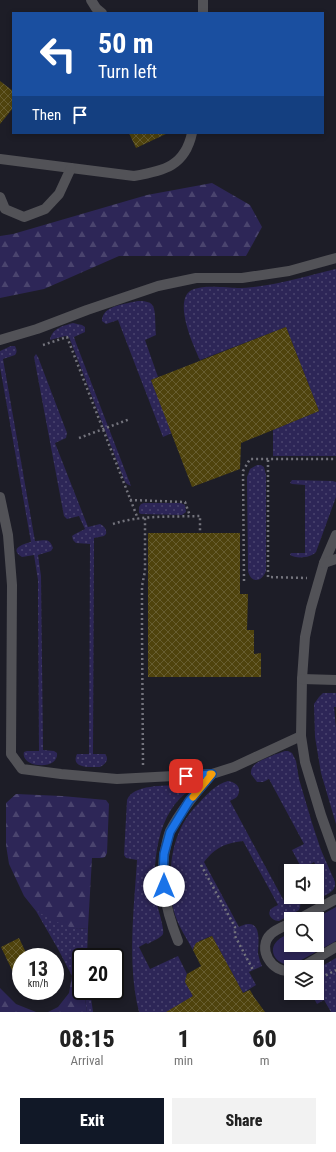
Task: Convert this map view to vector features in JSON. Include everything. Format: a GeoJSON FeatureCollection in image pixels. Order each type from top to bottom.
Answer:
{"type":"FeatureCollection","features":[{"type":"Feature","properties":{"kind":"lane"},"geometry":{"type":"LineString","coordinates":[[91,0],[101,12]]}},
{"type":"Feature","properties":{"kind":"lane"},"geometry":{"type":"LineString","coordinates":[[203,0],[203,12]]}},
{"type":"Feature","properties":{"kind":"lane"},"geometry":{"type":"LineString","coordinates":[[0,158],[134,176],[154,173],[169,167],[180,159],[190,144],[192,134]]}},
{"type":"Feature","properties":{"kind":"lane"},"geometry":{"type":"LineString","coordinates":[[0,197],[5,210],[24,217],[45,209],[59,194],[71,168]]}},
{"type":"Feature","properties":{"kind":"lane"},"geometry":{"type":"LineString","coordinates":[[0,340],[37,329],[158,286],[196,278],[242,278],[289,271],[336,258]]}},
{"type":"Feature","properties":{"kind":"lane"},"geometry":{"type":"LineString","coordinates":[[0,496],[8,536],[12,584],[11,754],[22,769],[117,779],[212,774],[234,766],[301,736]]}},
{"type":"Feature","properties":{"kind":"lane"},"geometry":{"type":"LineString","coordinates":[[336,535],[319,578],[305,638],[302,680],[301,736],[305,762],[321,815],[336,857]]}},
{"type":"Feature","properties":{"kind":"lane"},"geometry":{"type":"LineString","coordinates":[[324,563],[336,559]]}},
{"type":"Feature","properties":{"kind":"lane"},"geometry":{"type":"LineString","coordinates":[[302,680],[336,680]]}},
{"type":"Feature","properties":{"kind":"lane"},"geometry":{"type":"LineString","coordinates":[[178,941],[170,922],[164,895],[164,854],[170,832],[189,801],[212,774]]}},
{"type":"Feature","properties":{"kind":"lane"},"geometry":{"type":"LineString","coordinates":[[312,912],[336,899]]}},
{"type":"Feature","properties":{"kind":"lane"},"geometry":{"type":"LineString","coordinates":[[284,927],[271,934],[264,949],[273,965],[284,970]]}},
{"type":"Feature","properties":{"kind":"lane"},"geometry":{"type":"LineString","coordinates":[[314,960],[336,947]]}},
{"type":"Feature","properties":{"kind":"path"},"geometry":{"type":"LineString","coordinates":[[43,346],[67,337],[138,519]]}},
{"type":"Feature","properties":{"kind":"path"},"geometry":{"type":"LineString","coordinates":[[79,438],[130,419]]}},
{"type":"Feature","properties":{"kind":"path"},"geometry":{"type":"LineString","coordinates":[[244,581],[243,471],[250,459],[336,459]]}},
{"type":"Feature","properties":{"kind":"path"},"geometry":{"type":"LineString","coordinates":[[268,460],[268,578],[319,578]]}},
{"type":"Feature","properties":{"kind":"path"},"geometry":{"type":"LineString","coordinates":[[130,500],[185,502],[190,516]]}},
{"type":"Feature","properties":{"kind":"path"},"geometry":{"type":"LineString","coordinates":[[113,524],[123,520],[200,516],[200,533]]}},
{"type":"Feature","properties":{"kind":"path"},"geometry":{"type":"LineString","coordinates":[[142,778],[142,586],[145,571],[145,518]]}},
{"type":"Feature","properties":{"kind":"path"},"geometry":{"type":"LineString","coordinates":[[202,864],[235,927],[235,936],[253,970]]}},
{"type":"Feature","properties":{"kind":"path"},"geometry":{"type":"LineString","coordinates":[[324,976],[336,970]]}},
{"type":"Feature","properties":{"kind":"green space"},"geometry":{"type":"Polygon","coordinates":[[[212,183],[250,205],[262,227],[246,256],[119,256],[44,289],[0,298],[0,236],[13,234],[147,195],[212,183]]]}},
{"type":"Feature","properties":{"kind":"green space"},"geometry":{"type":"Polygon","coordinates":[[[336,269],[336,456],[273,456],[273,430],[319,411],[286,327],[200,360],[187,327],[184,301],[187,294],[197,288],[237,288],[261,286],[336,269]]]}},
{"type":"Feature","properties":{"kind":"green space"},"geometry":{"type":"Polygon","coordinates":[[[138,301],[150,303],[155,312],[156,335],[145,340],[158,377],[151,380],[172,433],[163,437],[118,320],[106,324],[102,321],[103,316],[110,308],[121,304],[138,301]]]}},
{"type":"Feature","properties":{"kind":"green space"},"geometry":{"type":"Polygon","coordinates":[[[73,323],[85,327],[85,332],[74,337],[131,486],[125,482],[69,337],[65,336],[50,340],[51,336],[56,330],[73,323]]]}},
{"type":"Feature","properties":{"kind":"green space"},"geometry":{"type":"Polygon","coordinates":[[[11,346],[16,347],[15,355],[3,359],[35,541],[48,541],[53,548],[51,551],[38,555],[41,576],[43,750],[54,751],[57,753],[56,759],[52,763],[46,765],[33,764],[24,757],[24,752],[39,751],[38,580],[34,555],[22,557],[17,551],[19,547],[31,542],[0,367],[0,351],[11,346]]]}},
{"type":"Feature","properties":{"kind":"green space"},"geometry":{"type":"Polygon","coordinates":[[[36,354],[67,433],[66,438],[55,443],[88,527],[100,524],[106,531],[104,536],[94,538],[93,754],[105,754],[107,758],[105,763],[100,767],[82,766],[76,762],[77,754],[89,754],[90,544],[76,543],[73,540],[72,536],[85,529],[79,516],[67,519],[64,516],[34,357],[36,354]]]}},
{"type":"Feature","properties":{"kind":"green space"},"geometry":{"type":"Polygon","coordinates":[[[257,465],[264,467],[266,475],[266,571],[262,577],[254,580],[249,575],[248,571],[247,477],[250,469],[257,465]]]}},
{"type":"Feature","properties":{"kind":"green space"},"geometry":{"type":"Polygon","coordinates":[[[292,480],[336,482],[336,497],[316,552],[307,557],[296,557],[290,555],[291,553],[305,553],[305,485],[292,484],[290,483],[292,480]]]}},
{"type":"Feature","properties":{"kind":"green space"},"geometry":{"type":"Polygon","coordinates":[[[144,503],[181,503],[185,505],[186,512],[182,515],[141,514],[139,513],[139,507],[144,503]]]}},
{"type":"Feature","properties":{"kind":"green space"},"geometry":{"type":"Polygon","coordinates":[[[323,693],[336,693],[336,707],[334,707],[336,728],[336,824],[321,773],[315,737],[314,704],[323,693]]]}},
{"type":"Feature","properties":{"kind":"green space"},"geometry":{"type":"Polygon","coordinates":[[[288,751],[292,753],[296,761],[299,779],[312,823],[321,850],[335,882],[333,890],[324,896],[324,864],[315,864],[314,862],[311,864],[299,864],[292,850],[304,844],[269,779],[263,782],[257,782],[251,774],[254,765],[267,758],[288,751]]]}},
{"type":"Feature","properties":{"kind":"green space"},"geometry":{"type":"Polygon","coordinates":[[[224,782],[233,782],[238,787],[239,792],[236,798],[230,801],[284,901],[284,904],[300,904],[299,910],[295,912],[284,912],[284,918],[279,921],[271,917],[269,913],[270,911],[278,905],[243,841],[231,843],[221,847],[212,853],[204,862],[239,927],[247,924],[252,925],[257,931],[259,940],[258,953],[262,966],[249,972],[256,985],[243,993],[212,936],[197,942],[193,950],[177,919],[173,908],[171,894],[171,864],[180,831],[191,812],[205,796],[224,782]]]}},
{"type":"Feature","properties":{"kind":"green space"},"geometry":{"type":"Polygon","coordinates":[[[180,785],[192,787],[192,789],[180,798],[170,811],[159,840],[156,857],[155,889],[163,934],[148,944],[146,943],[139,947],[150,969],[178,956],[187,974],[185,982],[193,996],[178,1006],[176,1012],[139,1012],[135,993],[132,955],[137,860],[126,858],[124,855],[127,800],[130,795],[142,788],[180,785]]]}},
{"type":"Feature","properties":{"kind":"green space"},"geometry":{"type":"Polygon","coordinates":[[[16,794],[106,800],[109,804],[107,853],[105,857],[102,858],[92,858],[88,928],[78,929],[63,925],[36,911],[24,896],[9,864],[6,845],[6,803],[16,794]]]}},
{"type":"Feature","properties":{"kind":"green space"},"geometry":{"type":"Polygon","coordinates":[[[336,907],[336,941],[324,948],[324,914],[336,907]]]}},
{"type":"Feature","properties":{"kind":"green space"},"geometry":{"type":"Polygon","coordinates":[[[36,911],[78,929],[88,928],[87,948],[72,948],[72,976],[64,961],[64,948],[57,948],[36,911]]]}},
{"type":"Feature","properties":{"kind":"green space"},"geometry":{"type":"Polygon","coordinates":[[[284,936],[284,952],[316,952],[301,960],[284,960],[283,964],[276,958],[273,950],[274,945],[284,936]]]}},
{"type":"Feature","properties":{"kind":"green space"},"geometry":{"type":"Polygon","coordinates":[[[336,958],[336,1012],[331,1012],[324,1000],[324,965],[336,958]]]}},
{"type":"Feature","properties":{"kind":"green space"},"geometry":{"type":"Polygon","coordinates":[[[72,976],[72,1000],[85,1000],[87,1012],[48,1012],[58,1007],[69,993],[72,976]]]}},
{"type":"Feature","properties":{"kind":"green space"},"geometry":{"type":"Polygon","coordinates":[[[0,988],[16,1004],[36,1012],[0,1012],[0,988]]]}},
{"type":"Feature","properties":{"kind":"green space"},"geometry":{"type":"Polygon","coordinates":[[[85,1000],[91,1000],[93,1012],[87,1012],[85,1000]]]}},
{"type":"Feature","properties":{"kind":"green space"},"geometry":{"type":"Polygon","coordinates":[[[315,1000],[324,1000],[317,1004],[315,1000]]]}},
{"type":"Feature","properties":{"kind":"building"},"geometry":{"type":"Polygon","coordinates":[[[0,81],[12,90],[12,109],[0,124],[0,81]]]}},
{"type":"Feature","properties":{"kind":"building"},"geometry":{"type":"Polygon","coordinates":[[[129,134],[166,134],[136,148],[129,134]]]}},
{"type":"Feature","properties":{"kind":"building"},"geometry":{"type":"Polygon","coordinates":[[[286,327],[319,411],[241,443],[240,469],[192,487],[151,380],[286,327]]]}},
{"type":"Feature","properties":{"kind":"building"},"geometry":{"type":"Polygon","coordinates":[[[148,533],[240,533],[240,594],[248,594],[247,630],[254,630],[254,654],[261,653],[261,677],[148,677],[148,533]]]}},
{"type":"Feature","properties":{"kind":"building"},"geometry":{"type":"Polygon","coordinates":[[[212,936],[243,993],[250,990],[265,1012],[166,1012],[193,996],[185,982],[187,974],[201,966],[193,950],[196,943],[212,936]]]}},
{"type":"Feature","properties":{"kind":"building"},"geometry":{"type":"Polygon","coordinates":[[[19,938],[24,948],[12,948],[12,970],[1,947],[19,938]]]}},
{"type":"Feature","properties":{"kind":"slow traffic"},"geometry":{"type":"LineString","coordinates":[[193,797],[212,774],[210,774]]}},
{"type":"Feature","properties":{"kind":"route"},"geometry":{"type":"LineString","coordinates":[[164,886],[164,854],[170,832],[189,801],[212,774],[186,776]]}}]}
